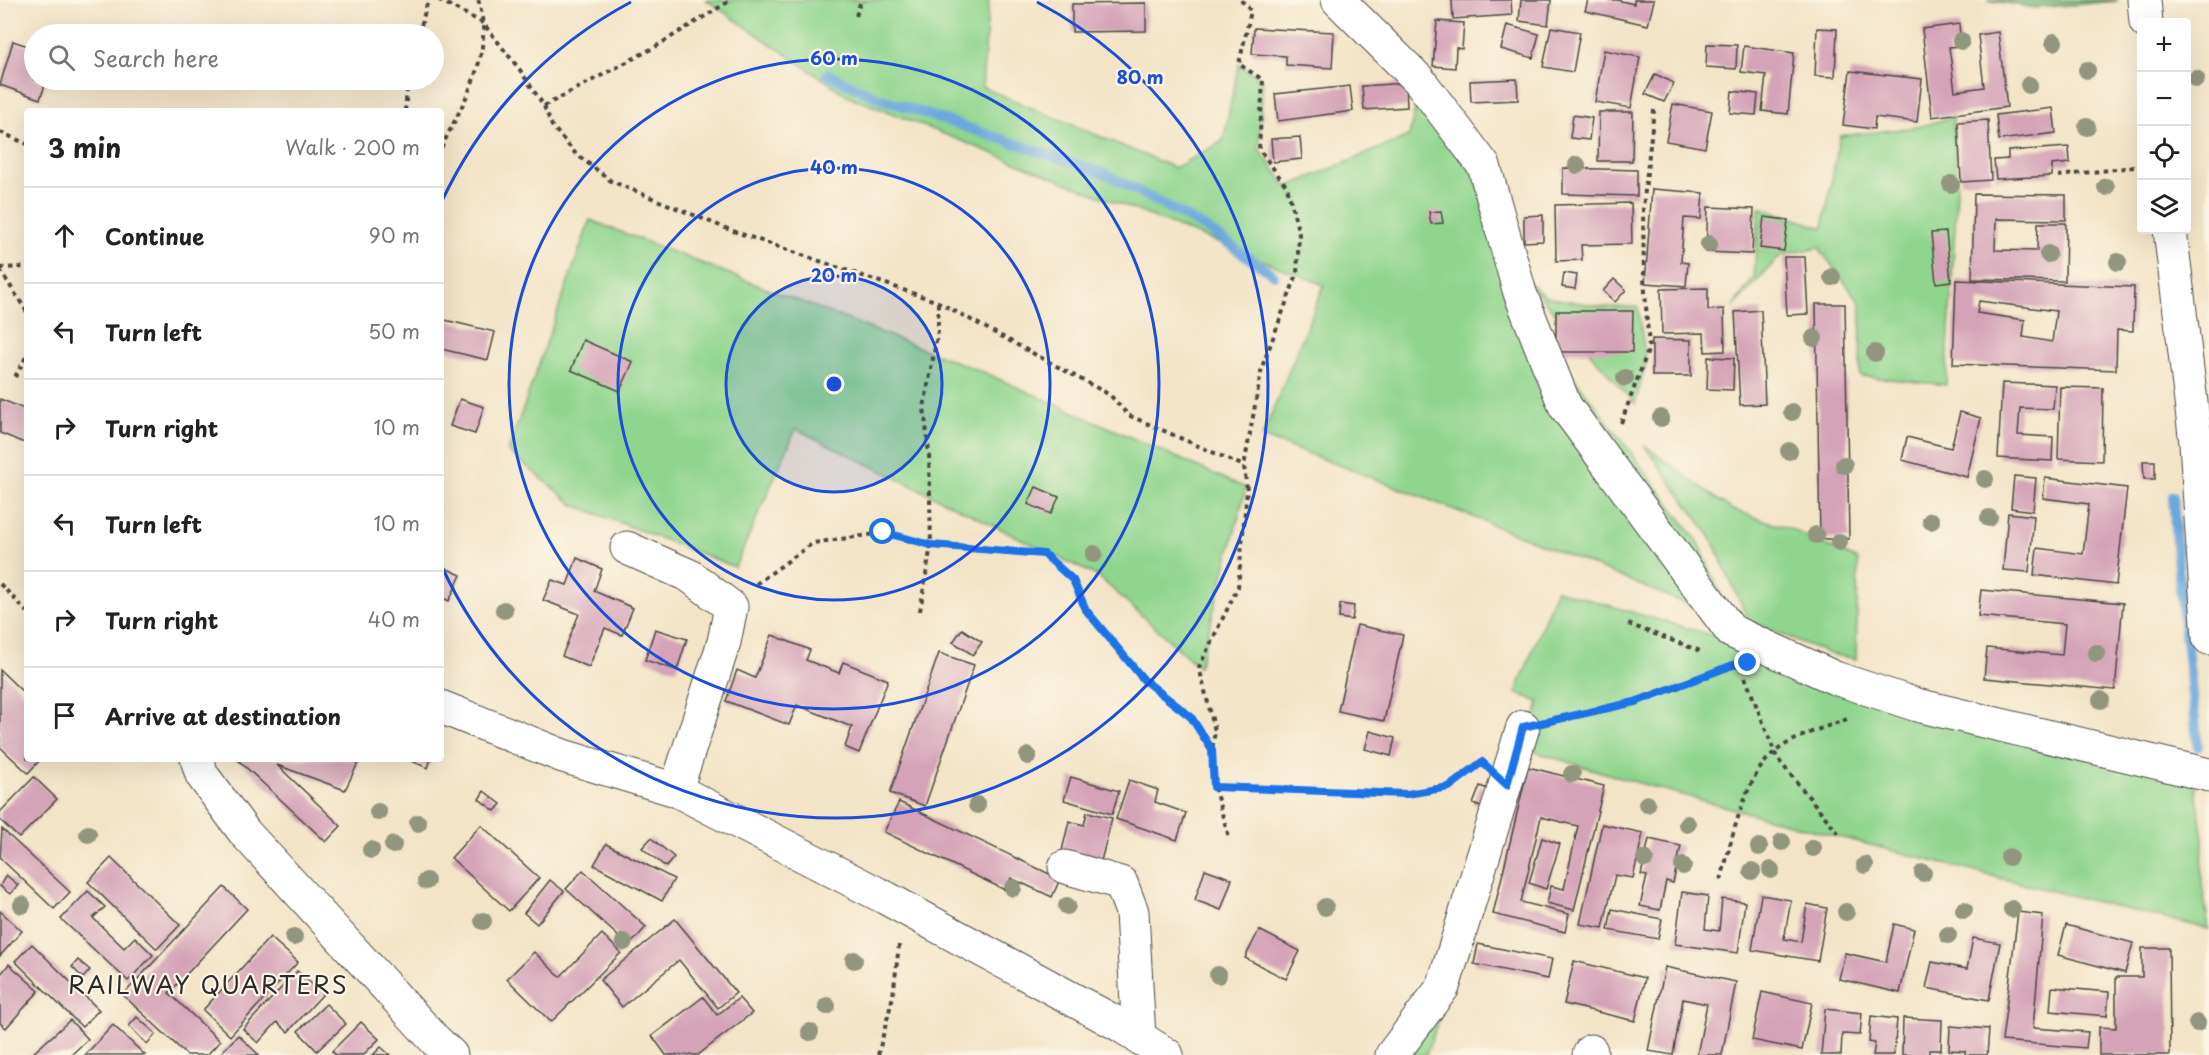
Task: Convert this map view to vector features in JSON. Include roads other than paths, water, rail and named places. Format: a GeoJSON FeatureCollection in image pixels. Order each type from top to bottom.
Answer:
{"type":"FeatureCollection","features":[{"type":"Feature","properties":{"kind":"street"},"geometry":{"type":"LineString","coordinates":[[1338,0],[1419,80],[1484,166],[1520,293],[1565,406],[1731,631],[1835,678],[1917,705],[2209,775]]}},
{"type":"Feature","properties":{"kind":"street"},"geometry":{"type":"LineString","coordinates":[[2144,0],[2146,18]]}},
{"type":"Feature","properties":{"kind":"street"},"geometry":{"type":"LineString","coordinates":[[2171,234],[2203,440],[2209,638]]}},
{"type":"Feature","properties":{"kind":"street"},"geometry":{"type":"LineString","coordinates":[[627,548],[690,576],[731,607],[724,642],[676,790]]}},
{"type":"Feature","properties":{"kind":"street"},"geometry":{"type":"LineString","coordinates":[[444,708],[563,756],[676,790],[886,898],[1167,1055]]}},
{"type":"Feature","properties":{"kind":"street"},"geometry":{"type":"LineString","coordinates":[[1392,1055],[1443,987],[1523,727]]}},
{"type":"Feature","properties":{"kind":"street"},"geometry":{"type":"LineString","coordinates":[[197,762],[202,775],[245,833],[435,1040],[452,1055]]}},
{"type":"Feature","properties":{"kind":"street"},"geometry":{"type":"LineString","coordinates":[[1065,867],[1121,883],[1132,912],[1139,1038]]}},
{"type":"Feature","properties":{"kind":"waterway"},"geometry":{"type":"LineString","coordinates":[[827,74],[876,97],[1106,174],[1204,227],[1274,275]]}},
{"type":"Feature","properties":{"kind":"waterway"},"geometry":{"type":"LineString","coordinates":[[2173,496],[2177,558],[2198,747]]}},
{"type":"Feature","properties":{"kind":"district","name":"RAILWAY QUARTERS"},"geometry":{"type":"Point","coordinates":[208,984]}}]}
